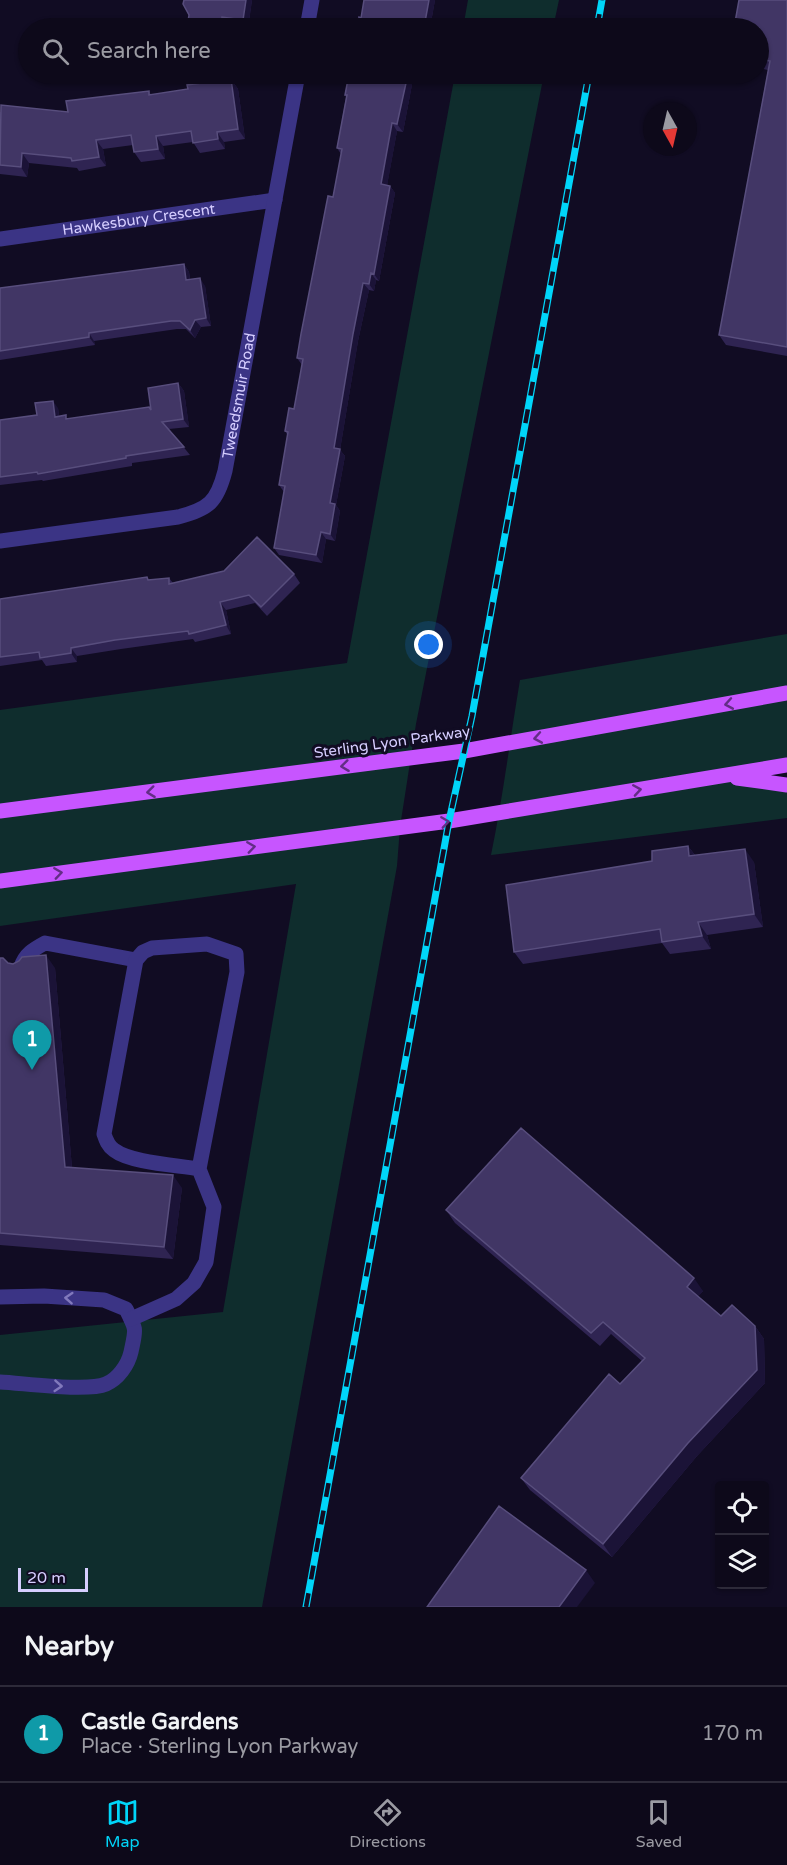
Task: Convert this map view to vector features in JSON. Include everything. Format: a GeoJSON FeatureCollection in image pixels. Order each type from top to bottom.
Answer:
{"type":"FeatureCollection","features":[{"type":"Feature","properties":{"kind":"main road","name":"Sterling Lyon Parkway"},"geometry":{"type":"LineString","coordinates":[[0,812],[464,751],[787,693]]}},
{"type":"Feature","properties":{"kind":"main road"},"geometry":{"type":"LineString","coordinates":[[0,881],[449,821],[787,765]]}},
{"type":"Feature","properties":{"kind":"main road"},"geometry":{"type":"LineString","coordinates":[[722,777],[787,785]]}},
{"type":"Feature","properties":{"kind":"street"},"geometry":{"type":"LineString","coordinates":[[309,18],[312,0]]}},
{"type":"Feature","properties":{"kind":"street","name":"Tweedsmuir Road"},"geometry":{"type":"LineString","coordinates":[[0,541],[178,517],[195,513],[212,504],[220,489],[225,471],[296,84]]}},
{"type":"Feature","properties":{"kind":"street","name":"Hawkesbury Crescent"},"geometry":{"type":"LineString","coordinates":[[0,239],[275,200]]}},
{"type":"Feature","properties":{"kind":"street"},"geometry":{"type":"LineString","coordinates":[[21,967],[23,960],[32,950],[45,943],[136,960]]}},
{"type":"Feature","properties":{"kind":"street"},"geometry":{"type":"LineString","coordinates":[[131,1319],[176,1299],[194,1283],[206,1262],[214,1208],[199,1169],[237,972],[236,954],[207,944],[152,948],[143,952],[136,960],[104,1134],[107,1144],[127,1157],[199,1169]]}},
{"type":"Feature","properties":{"kind":"street"},"geometry":{"type":"LineString","coordinates":[[0,1296],[105,1300],[126,1309],[136,1329],[130,1357],[119,1376],[105,1385],[74,1387],[0,1382]]}},
{"type":"Feature","properties":{"kind":"green space"},"geometry":{"type":"Polygon","coordinates":[[[468,0],[559,0],[555,18],[465,18],[468,0]]]}},
{"type":"Feature","properties":{"kind":"green space"},"geometry":{"type":"Polygon","coordinates":[[[453,84],[542,84],[416,724],[400,827],[397,866],[262,1607],[0,1607],[0,1335],[223,1312],[296,884],[0,926],[0,710],[347,663],[453,84]]]}},
{"type":"Feature","properties":{"kind":"green space"},"geometry":{"type":"Polygon","coordinates":[[[787,634],[787,765],[725,776],[787,785],[787,818],[491,855],[520,680],[787,634]]]}},
{"type":"Feature","properties":{"kind":"building"},"geometry":{"type":"Polygon","coordinates":[[[184,0],[246,0],[243,18],[189,18],[183,4],[184,0]]]}},
{"type":"Feature","properties":{"kind":"building"},"geometry":{"type":"Polygon","coordinates":[[[364,0],[429,0],[426,18],[361,18],[364,0]]]}},
{"type":"Feature","properties":{"kind":"building"},"geometry":{"type":"Polygon","coordinates":[[[739,0],[787,0],[787,347],[719,335],[766,84],[769,84],[769,18],[736,18],[739,0]]]}},
{"type":"Feature","properties":{"kind":"building"},"geometry":{"type":"Polygon","coordinates":[[[232,84],[238,129],[217,132],[218,139],[193,143],[191,131],[156,136],[158,149],[134,152],[131,135],[96,140],[99,157],[72,161],[71,158],[22,153],[21,167],[0,165],[1,105],[68,112],[66,101],[149,91],[149,95],[188,89],[187,85],[232,84]]]}},
{"type":"Feature","properties":{"kind":"building"},"geometry":{"type":"Polygon","coordinates":[[[347,84],[406,84],[397,124],[392,123],[381,184],[390,186],[374,274],[371,273],[369,284],[363,283],[353,334],[334,448],[340,449],[330,503],[335,504],[330,534],[321,532],[316,555],[274,548],[285,486],[279,485],[288,432],[285,431],[289,408],[294,409],[303,359],[297,358],[301,334],[328,196],[333,197],[342,149],[337,148],[347,95],[345,95],[347,84]]]}},
{"type":"Feature","properties":{"kind":"building"},"geometry":{"type":"Polygon","coordinates":[[[184,264],[186,280],[200,278],[206,318],[195,320],[190,330],[180,321],[171,321],[89,333],[89,337],[0,351],[0,288],[184,264]]]}},
{"type":"Feature","properties":{"kind":"building"},"geometry":{"type":"Polygon","coordinates":[[[178,383],[183,419],[162,422],[184,447],[38,474],[37,472],[0,477],[0,420],[37,415],[35,403],[53,401],[55,417],[66,415],[66,419],[149,407],[151,410],[148,388],[178,383]]]}},
{"type":"Feature","properties":{"kind":"building"},"geometry":{"type":"Polygon","coordinates":[[[257,537],[294,574],[261,607],[249,595],[220,602],[226,625],[189,634],[188,631],[115,640],[71,648],[71,653],[40,658],[39,652],[0,657],[0,599],[147,577],[148,580],[169,578],[169,584],[224,571],[257,537]]]}},
{"type":"Feature","properties":{"kind":"building"},"geometry":{"type":"Polygon","coordinates":[[[688,846],[689,856],[745,849],[754,914],[698,922],[702,936],[662,942],[660,929],[514,952],[506,885],[652,861],[652,851],[688,846]]]}},
{"type":"Feature","properties":{"kind":"building"},"geometry":{"type":"Polygon","coordinates":[[[46,955],[65,1167],[173,1175],[164,1247],[0,1233],[0,958],[13,964],[22,957],[46,955]]]}},
{"type":"Feature","properties":{"kind":"building"},"geometry":{"type":"Polygon","coordinates":[[[521,1128],[694,1278],[687,1287],[721,1316],[732,1305],[755,1326],[757,1370],[688,1443],[603,1544],[521,1478],[609,1374],[620,1384],[645,1358],[603,1322],[591,1333],[446,1210],[521,1128]]]}},
{"type":"Feature","properties":{"kind":"building"},"geometry":{"type":"Polygon","coordinates":[[[499,1506],[586,1570],[559,1607],[427,1607],[499,1506]]]}},
{"type":"Feature","properties":{"kind":"railway"},"geometry":{"type":"LineString","coordinates":[[599,18],[602,0]]}},
{"type":"Feature","properties":{"kind":"railway"},"geometry":{"type":"LineString","coordinates":[[306,1607],[449,821],[472,716],[587,84]]}},
{"type":"Feature","properties":{"kind":"place","name":"Castle Gardens"},"geometry":{"type":"Point","coordinates":[32,1070]}}]}
